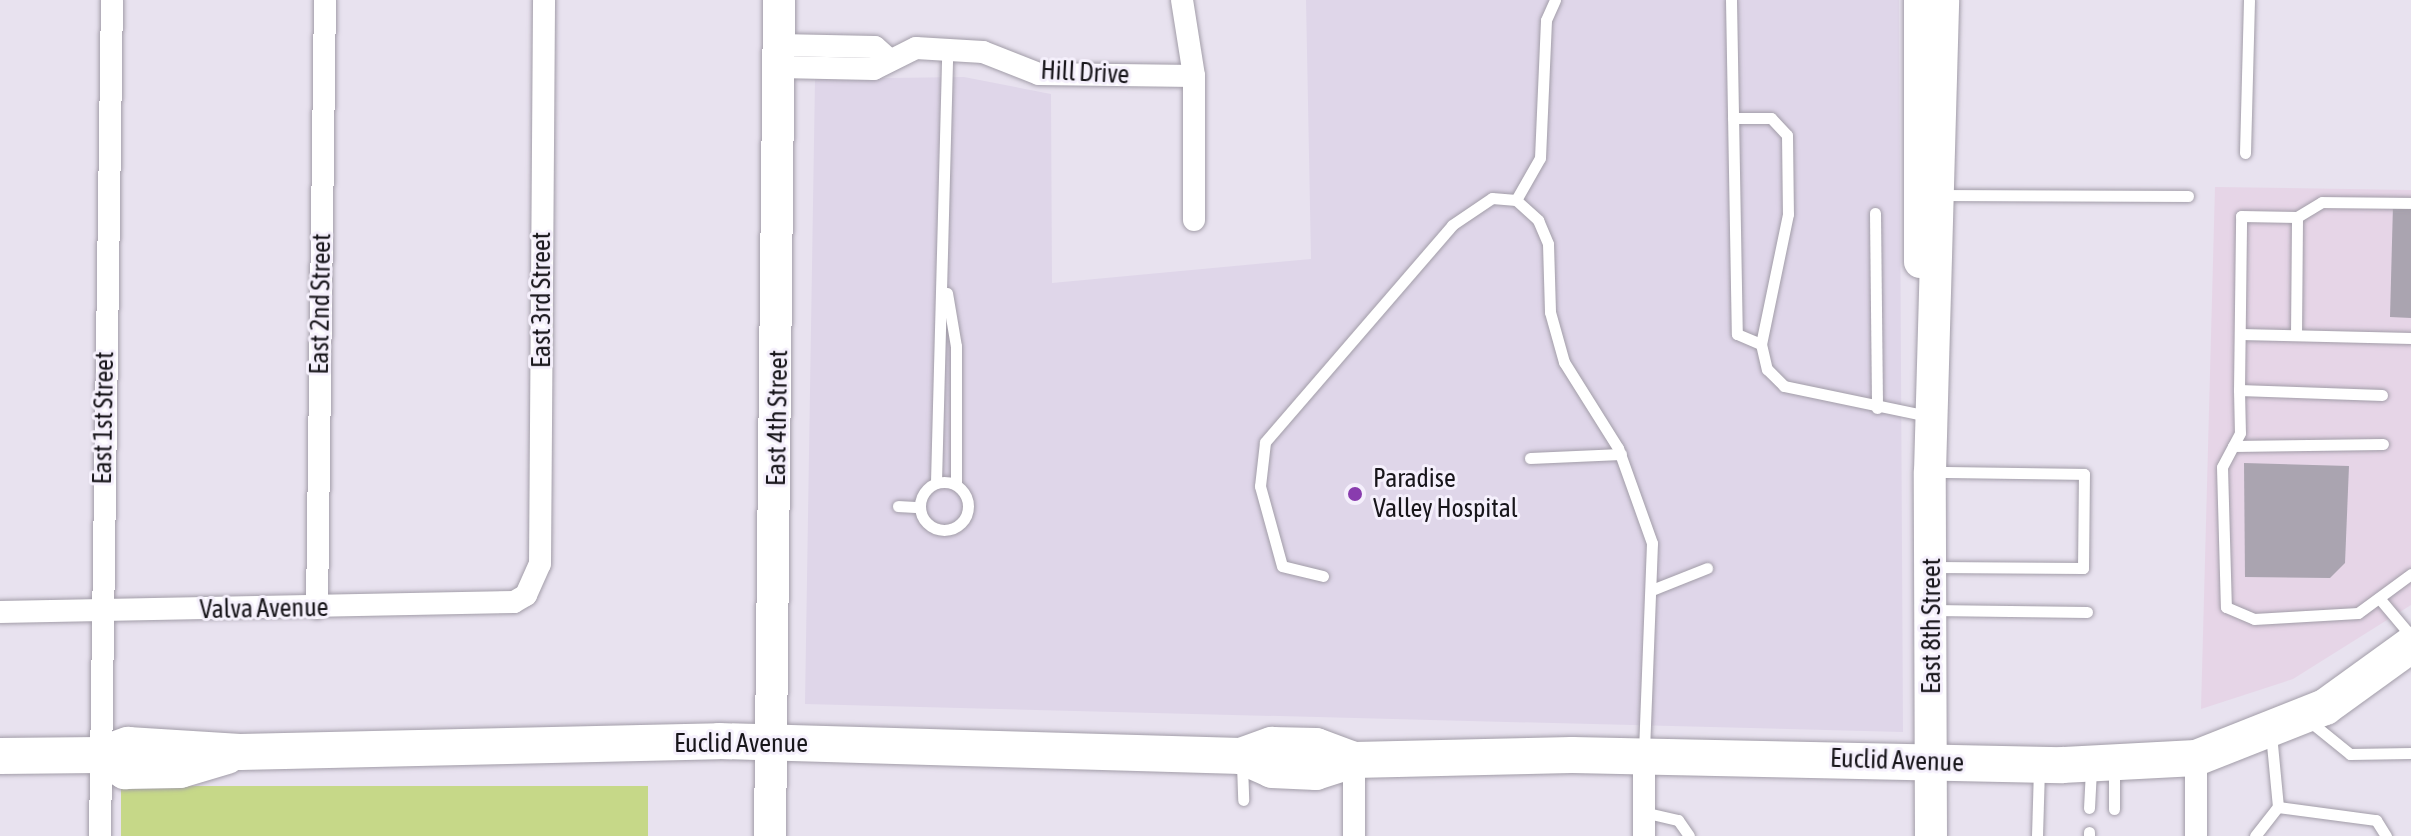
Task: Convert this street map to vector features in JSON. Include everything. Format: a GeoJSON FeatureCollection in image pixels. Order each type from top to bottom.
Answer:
{"type":"FeatureCollection","features":[{"type":"Feature","properties":{"kind":"main road","name":"East 4th Street"},"geometry":{"type":"LineString","coordinates":[[770,836],[774,744],[779,0]]}},
{"type":"Feature","properties":{"kind":"main road","name":"East 8th Street"},"geometry":{"type":"LineString","coordinates":[[1920,0],[1918,235],[1931,416]]}},
{"type":"Feature","properties":{"kind":"main road","name":"East 8th Street"},"geometry":{"type":"LineString","coordinates":[[1931,836],[1930,472],[1942,195],[1943,0]]}},
{"type":"Feature","properties":{"kind":"main road","name":"Euclid Avenue"},"geometry":{"type":"LineString","coordinates":[[0,756],[100,755],[140,771],[180,770],[240,752],[774,744],[1241,756],[1272,745],[1326,746],[1354,760],[1644,756],[2039,765],[2103,763],[2196,758],[2271,734],[2304,717],[2411,645]]}},
{"type":"Feature","properties":{"kind":"street","name":"East 1st Street"},"geometry":{"type":"LineString","coordinates":[[100,836],[100,611],[112,0]]}},
{"type":"Feature","properties":{"kind":"street","name":"East 2nd Street"},"geometry":{"type":"LineString","coordinates":[[317,608],[325,0]]}},
{"type":"Feature","properties":{"kind":"street","name":"East 3rd Street"},"geometry":{"type":"LineString","coordinates":[[526,595],[540,564],[544,0]]}},
{"type":"Feature","properties":{"kind":"street"},"geometry":{"type":"LineString","coordinates":[[1182,0],[1194,76],[1194,220]]}},
{"type":"Feature","properties":{"kind":"street","name":"Hill Drive"},"geometry":{"type":"LineString","coordinates":[[779,56],[874,69],[886,57],[916,48],[983,52],[1039,74],[1194,76]]}},
{"type":"Feature","properties":{"kind":"street","name":"Valva Avenue"},"geometry":{"type":"LineString","coordinates":[[0,612],[514,602],[526,595]]}},
{"type":"Feature","properties":{"kind":"street"},"geometry":{"type":"LineString","coordinates":[[1644,756],[1644,836]]}},
{"type":"Feature","properties":{"kind":"street"},"geometry":{"type":"LineString","coordinates":[[2196,758],[2196,836]]}},
{"type":"Feature","properties":{"kind":"street"},"geometry":{"type":"LineString","coordinates":[[1354,760],[1354,836]]}},
{"type":"Feature","properties":{"kind":"lane"},"geometry":{"type":"LineString","coordinates":[[1516,200],[1540,158],[1546,20],[1555,0]]}},
{"type":"Feature","properties":{"kind":"lane"},"geometry":{"type":"LineString","coordinates":[[1731,0],[1737,334],[1761,344]]}},
{"type":"Feature","properties":{"kind":"lane"},"geometry":{"type":"LineString","coordinates":[[2245,153],[2249,0]]}},
{"type":"Feature","properties":{"kind":"lane"},"geometry":{"type":"LineString","coordinates":[[919,507],[936,482],[944,279],[947,50]]}},
{"type":"Feature","properties":{"kind":"lane"},"geometry":{"type":"LineString","coordinates":[[1733,118],[1771,118],[1787,135],[1788,214],[1761,344],[1767,369],[1784,386],[1877,408],[1931,416]]}},
{"type":"Feature","properties":{"kind":"lane"},"geometry":{"type":"LineString","coordinates":[[1942,195],[2188,196]]}},
{"type":"Feature","properties":{"kind":"lane"},"geometry":{"type":"LineString","coordinates":[[1323,576],[1282,566],[1260,486],[1265,442],[1452,225],[1492,198],[1516,200],[1538,220],[1548,244],[1550,312],[1564,362],[1621,454],[1652,543],[1654,589],[1644,756]]}},
{"type":"Feature","properties":{"kind":"lane"},"geometry":{"type":"LineString","coordinates":[[2411,203],[2322,202],[2297,217],[2241,216],[2239,390],[2233,446],[2222,467],[2226,607],[2254,619],[2358,613],[2411,574]]}},
{"type":"Feature","properties":{"kind":"lane"},"geometry":{"type":"LineString","coordinates":[[1875,213],[1877,408]]}},
{"type":"Feature","properties":{"kind":"lane"},"geometry":{"type":"LineString","coordinates":[[2296,335],[2297,217]]}},
{"type":"Feature","properties":{"kind":"lane"},"geometry":{"type":"LineString","coordinates":[[898,506],[919,507],[937,530],[960,524],[968,502],[956,484],[956,346],[944,279]]}},
{"type":"Feature","properties":{"kind":"lane"},"geometry":{"type":"LineString","coordinates":[[2240,334],[2411,338]]}},
{"type":"Feature","properties":{"kind":"lane"},"geometry":{"type":"LineString","coordinates":[[2239,390],[2382,395]]}},
{"type":"Feature","properties":{"kind":"lane"},"geometry":{"type":"LineString","coordinates":[[2233,446],[2383,444]]}},
{"type":"Feature","properties":{"kind":"lane"},"geometry":{"type":"LineString","coordinates":[[1530,458],[1621,454]]}},
{"type":"Feature","properties":{"kind":"lane"},"geometry":{"type":"LineString","coordinates":[[1930,472],[2084,474],[2083,568],[1932,567]]}},
{"type":"Feature","properties":{"kind":"lane"},"geometry":{"type":"LineString","coordinates":[[936,482],[956,484]]}},
{"type":"Feature","properties":{"kind":"lane"},"geometry":{"type":"LineString","coordinates":[[1654,589],[1707,568]]}},
{"type":"Feature","properties":{"kind":"lane"},"geometry":{"type":"LineString","coordinates":[[2379,598],[2411,636]]}},
{"type":"Feature","properties":{"kind":"lane"},"geometry":{"type":"LineString","coordinates":[[1932,610],[2087,612]]}},
{"type":"Feature","properties":{"kind":"lane"},"geometry":{"type":"LineString","coordinates":[[2304,717],[2350,754],[2411,753]]}},
{"type":"Feature","properties":{"kind":"lane"},"geometry":{"type":"LineString","coordinates":[[2255,836],[2278,807],[2271,734]]}},
{"type":"Feature","properties":{"kind":"lane"},"geometry":{"type":"LineString","coordinates":[[1241,756],[1243,800]]}},
{"type":"Feature","properties":{"kind":"lane"},"geometry":{"type":"LineString","coordinates":[[2089,808],[2103,763]]}},
{"type":"Feature","properties":{"kind":"lane"},"geometry":{"type":"LineString","coordinates":[[2103,763],[2114,809]]}},
{"type":"Feature","properties":{"kind":"lane"},"geometry":{"type":"LineString","coordinates":[[2039,765],[2040,833]]}},
{"type":"Feature","properties":{"kind":"lane"},"geometry":{"type":"LineString","coordinates":[[2278,807],[2376,820],[2386,836]]}},
{"type":"Feature","properties":{"kind":"lane"},"geometry":{"type":"LineString","coordinates":[[1643,812],[1678,820],[1689,836]]}},
{"type":"Feature","properties":{"kind":"shaded area","name":"Paradise Valley Hospital"},"geometry":{"type":"Polygon","coordinates":[[[1306,0],[1899,0],[1903,732],[805,704],[815,79],[964,77],[1051,94],[1052,283],[1311,259],[1306,0]]]}},
{"type":"Feature","properties":{"kind":"shaded area"},"geometry":{"type":"Polygon","coordinates":[[[2215,187],[2411,190],[2411,605],[2293,679],[2201,709],[2215,187]]]}},
{"type":"Feature","properties":{"kind":"green space"},"geometry":{"type":"Polygon","coordinates":[[[121,786],[648,786],[648,836],[121,836],[121,786]]]}},
{"type":"Feature","properties":{"kind":"building"},"geometry":{"type":"Polygon","coordinates":[[[2393,205],[2411,206],[2411,318],[2390,317],[2393,205]]]}},
{"type":"Feature","properties":{"kind":"building"},"geometry":{"type":"Polygon","coordinates":[[[2244,463],[2349,466],[2345,563],[2330,578],[2245,577],[2244,463]]]}},
{"type":"Feature","properties":{"kind":"place","name":"Paradise Valley Hospital"},"geometry":{"type":"Point","coordinates":[1355,494]}}]}
